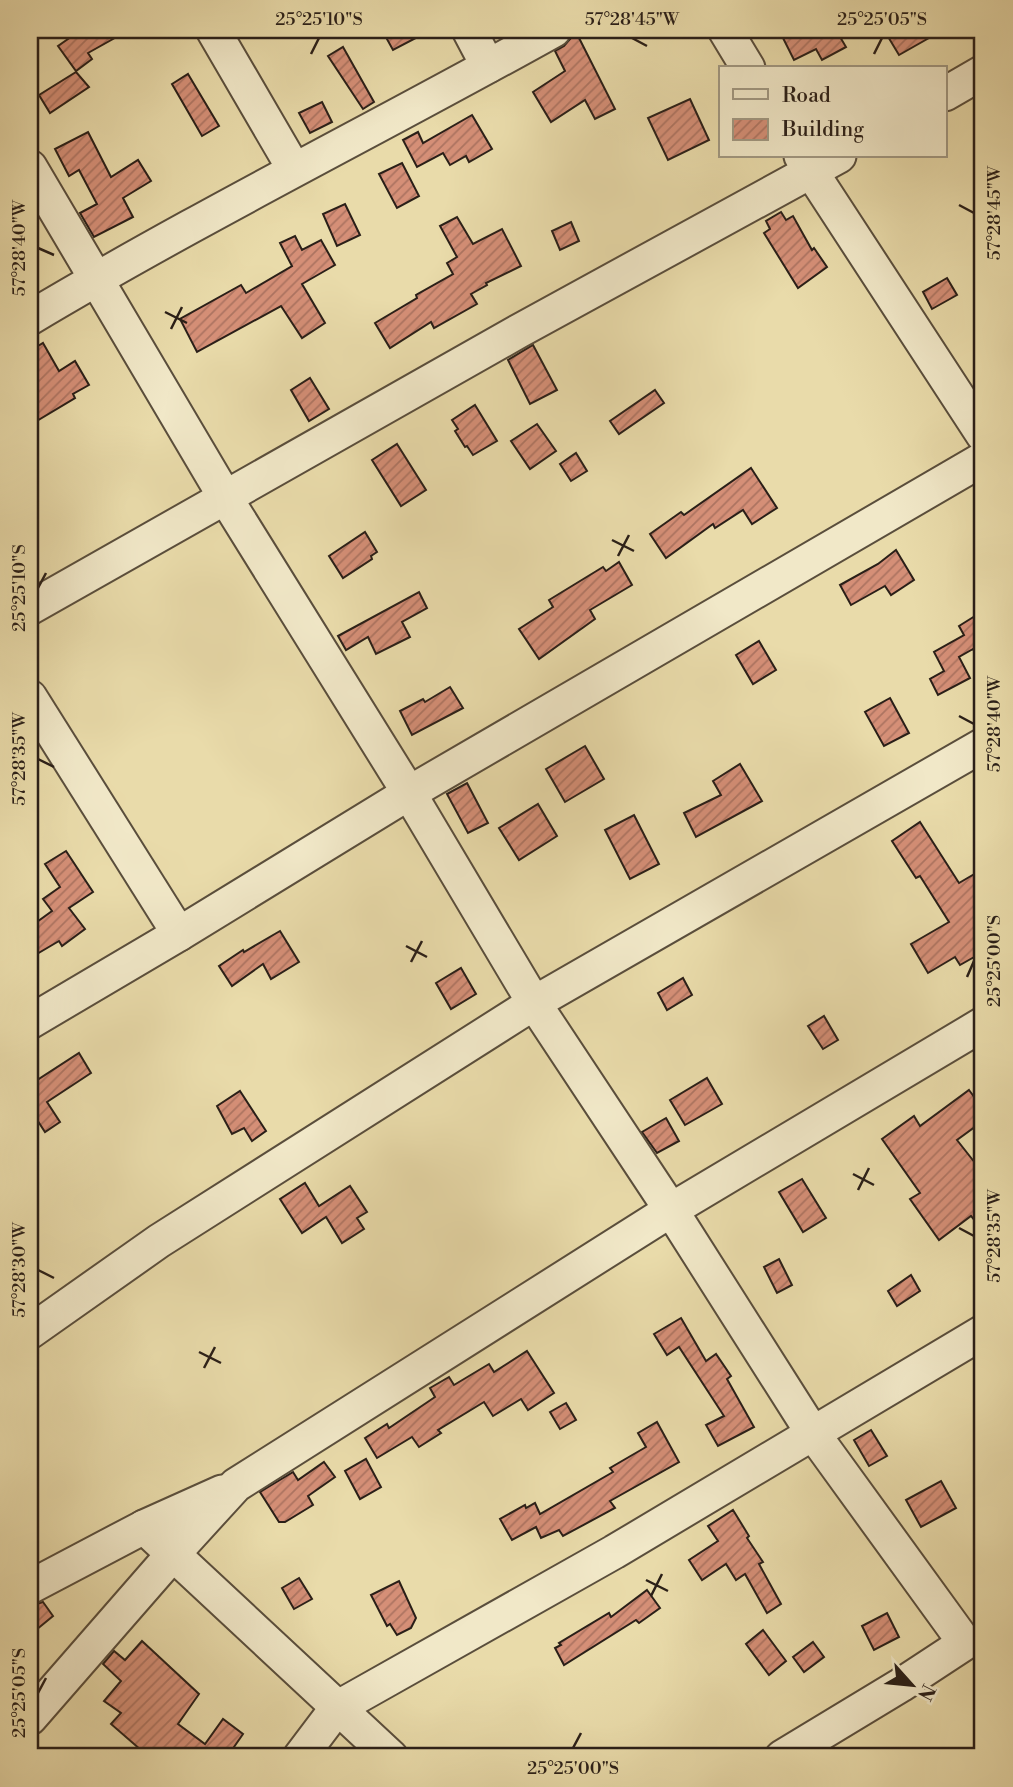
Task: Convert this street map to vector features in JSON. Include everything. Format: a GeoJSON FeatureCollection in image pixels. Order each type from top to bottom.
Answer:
{"type":"FeatureCollection","features":[{"type":"Feature","properties":{"kind":"street"},"geometry":{"type":"LineString","coordinates":[[213,30],[293,169]]}},
{"type":"Feature","properties":{"kind":"street"},"geometry":{"type":"LineString","coordinates":[[469,30],[488,66]]}},
{"type":"Feature","properties":{"kind":"street"},"geometry":{"type":"LineString","coordinates":[[30,318],[293,169],[554,30]]}},
{"type":"Feature","properties":{"kind":"street"},"geometry":{"type":"LineString","coordinates":[[725,30],[747,66]]}},
{"type":"Feature","properties":{"kind":"street"},"geometry":{"type":"LineString","coordinates":[[946,93],[983,72]]}},
{"type":"Feature","properties":{"kind":"street"},"geometry":{"type":"LineString","coordinates":[[30,608],[817,161],[983,435]]}},
{"type":"Feature","properties":{"kind":"street"},"geometry":{"type":"LineString","coordinates":[[30,167],[226,497],[409,793],[534,1003],[671,1210],[812,1432],[974,1637],[782,1757]]}},
{"type":"Feature","properties":{"kind":"street"},"geometry":{"type":"LineString","coordinates":[[30,1022],[409,793],[983,459]]}},
{"type":"Feature","properties":{"kind":"street"},"geometry":{"type":"LineString","coordinates":[[30,697],[179,934]]}},
{"type":"Feature","properties":{"kind":"street"},"geometry":{"type":"LineString","coordinates":[[30,1332],[159,1241],[534,1003],[983,745]]}},
{"type":"Feature","properties":{"kind":"street"},"geometry":{"type":"LineString","coordinates":[[30,1587],[144,1527],[236,1485],[671,1210],[983,1024]]}},
{"type":"Feature","properties":{"kind":"street"},"geometry":{"type":"LineString","coordinates":[[300,1757],[337,1708],[614,1552],[983,1332]]}},
{"type":"Feature","properties":{"kind":"street"},"geometry":{"type":"LineString","coordinates":[[30,1718],[236,1485]]}},
{"type":"Feature","properties":{"kind":"street"},"geometry":{"type":"LineString","coordinates":[[144,1527],[391,1757]]}},
{"type":"Feature","properties":{"kind":"building"},"geometry":{"type":"Polygon","coordinates":[[[81,30],[129,30],[88,53],[92,59],[76,71],[58,46],[81,30]]]}},
{"type":"Feature","properties":{"kind":"building"},"geometry":{"type":"Polygon","coordinates":[[[382,30],[431,30],[393,50],[382,30]]]}},
{"type":"Feature","properties":{"kind":"building"},"geometry":{"type":"Polygon","coordinates":[[[779,30],[836,30],[846,47],[822,60],[816,49],[794,60],[779,30]]]}},
{"type":"Feature","properties":{"kind":"building"},"geometry":{"type":"Polygon","coordinates":[[[884,30],[943,30],[899,55],[884,30]]]}},
{"type":"Feature","properties":{"kind":"building"},"geometry":{"type":"Polygon","coordinates":[[[576,32],[615,109],[595,119],[585,100],[551,122],[533,92],[565,71],[555,51],[564,46],[576,32]]]}},
{"type":"Feature","properties":{"kind":"building"},"geometry":{"type":"Polygon","coordinates":[[[343,47],[374,102],[363,109],[328,56],[343,47]]]}},
{"type":"Feature","properties":{"kind":"building"},"geometry":{"type":"Polygon","coordinates":[[[76,72],[89,87],[50,113],[39,95],[76,72]]]}},
{"type":"Feature","properties":{"kind":"building"},"geometry":{"type":"Polygon","coordinates":[[[188,74],[219,126],[202,136],[172,84],[188,74]]]}},
{"type":"Feature","properties":{"kind":"building"},"geometry":{"type":"Polygon","coordinates":[[[690,99],[709,140],[668,160],[648,118],[690,99]]]}},
{"type":"Feature","properties":{"kind":"building"},"geometry":{"type":"Polygon","coordinates":[[[322,102],[332,122],[310,133],[299,113],[322,102]]]}},
{"type":"Feature","properties":{"kind":"building"},"geometry":{"type":"Polygon","coordinates":[[[472,115],[492,149],[469,162],[466,156],[450,165],[443,153],[417,167],[403,140],[418,132],[423,143],[472,115]]]}},
{"type":"Feature","properties":{"kind":"building"},"geometry":{"type":"Polygon","coordinates":[[[88,132],[111,177],[138,160],[151,181],[123,198],[133,217],[94,237],[80,213],[97,204],[79,170],[69,176],[55,149],[88,132]]]}},
{"type":"Feature","properties":{"kind":"building"},"geometry":{"type":"Polygon","coordinates":[[[402,163],[419,196],[397,208],[379,174],[402,163]]]}},
{"type":"Feature","properties":{"kind":"building"},"geometry":{"type":"Polygon","coordinates":[[[345,204],[360,235],[337,246],[323,214],[345,204]]]}},
{"type":"Feature","properties":{"kind":"building"},"geometry":{"type":"Polygon","coordinates":[[[781,212],[786,220],[793,216],[812,250],[814,248],[827,267],[798,288],[764,233],[770,229],[766,221],[781,212]]]}},
{"type":"Feature","properties":{"kind":"building"},"geometry":{"type":"Polygon","coordinates":[[[457,217],[473,244],[502,229],[521,266],[486,283],[487,285],[471,294],[477,304],[434,328],[431,322],[390,348],[375,323],[453,274],[447,263],[457,257],[440,226],[457,217]]]}},
{"type":"Feature","properties":{"kind":"building"},"geometry":{"type":"Polygon","coordinates":[[[571,222],[579,241],[560,250],[552,231],[571,222]]]}},
{"type":"Feature","properties":{"kind":"building"},"geometry":{"type":"Polygon","coordinates":[[[295,236],[302,250],[321,240],[335,265],[302,284],[325,323],[302,338],[281,306],[197,352],[180,319],[241,285],[246,293],[292,266],[280,243],[295,236]]]}},
{"type":"Feature","properties":{"kind":"building"},"geometry":{"type":"Polygon","coordinates":[[[947,278],[957,295],[932,309],[923,292],[947,278]]]}},
{"type":"Feature","properties":{"kind":"building"},"geometry":{"type":"Polygon","coordinates":[[[43,343],[59,371],[75,361],[89,385],[73,394],[75,398],[30,425],[30,351],[43,343]]]}},
{"type":"Feature","properties":{"kind":"building"},"geometry":{"type":"Polygon","coordinates":[[[533,345],[557,390],[530,404],[508,360],[533,345]]]}},
{"type":"Feature","properties":{"kind":"building"},"geometry":{"type":"Polygon","coordinates":[[[310,378],[329,409],[309,421],[291,390],[310,378]]]}},
{"type":"Feature","properties":{"kind":"building"},"geometry":{"type":"Polygon","coordinates":[[[655,390],[664,403],[619,434],[610,421],[655,390]]]}},
{"type":"Feature","properties":{"kind":"building"},"geometry":{"type":"Polygon","coordinates":[[[475,405],[497,441],[473,455],[455,431],[458,429],[452,420],[475,405]]]}},
{"type":"Feature","properties":{"kind":"building"},"geometry":{"type":"Polygon","coordinates":[[[537,424],[556,451],[530,469],[511,441],[537,424]]]}},
{"type":"Feature","properties":{"kind":"building"},"geometry":{"type":"Polygon","coordinates":[[[397,444],[426,490],[401,506],[372,460],[397,444]]]}},
{"type":"Feature","properties":{"kind":"building"},"geometry":{"type":"Polygon","coordinates":[[[576,453],[587,471],[571,481],[560,464],[576,453]]]}},
{"type":"Feature","properties":{"kind":"building"},"geometry":{"type":"Polygon","coordinates":[[[751,468],[777,508],[752,524],[743,510],[715,528],[713,524],[666,558],[650,534],[681,512],[684,515],[751,468]]]}},
{"type":"Feature","properties":{"kind":"building"},"geometry":{"type":"Polygon","coordinates":[[[365,532],[377,552],[371,556],[372,559],[343,578],[329,556],[365,532]]]}},
{"type":"Feature","properties":{"kind":"building"},"geometry":{"type":"Polygon","coordinates":[[[896,550],[914,580],[891,595],[885,586],[851,605],[840,585],[878,564],[896,550]]]}},
{"type":"Feature","properties":{"kind":"building"},"geometry":{"type":"Polygon","coordinates":[[[619,562],[632,585],[590,610],[595,619],[539,659],[519,629],[553,607],[549,600],[603,567],[606,571],[619,562]]]}},
{"type":"Feature","properties":{"kind":"building"},"geometry":{"type":"Polygon","coordinates":[[[419,592],[427,608],[402,622],[410,637],[376,654],[368,637],[346,650],[338,636],[419,592]]]}},
{"type":"Feature","properties":{"kind":"building"},"geometry":{"type":"Polygon","coordinates":[[[983,611],[983,667],[973,649],[959,657],[970,678],[938,695],[930,679],[944,671],[934,652],[964,635],[959,626],[983,611]]]}},
{"type":"Feature","properties":{"kind":"building"},"geometry":{"type":"Polygon","coordinates":[[[759,641],[776,670],[753,684],[736,655],[759,641]]]}},
{"type":"Feature","properties":{"kind":"building"},"geometry":{"type":"Polygon","coordinates":[[[450,687],[463,708],[412,735],[400,711],[423,699],[425,702],[450,687]]]}},
{"type":"Feature","properties":{"kind":"building"},"geometry":{"type":"Polygon","coordinates":[[[890,698],[909,733],[884,746],[865,712],[890,698]]]}},
{"type":"Feature","properties":{"kind":"building"},"geometry":{"type":"Polygon","coordinates":[[[585,746],[604,779],[565,802],[546,769],[585,746]]]}},
{"type":"Feature","properties":{"kind":"building"},"geometry":{"type":"Polygon","coordinates":[[[740,764],[762,801],[696,837],[684,813],[721,795],[713,781],[740,764]]]}},
{"type":"Feature","properties":{"kind":"building"},"geometry":{"type":"Polygon","coordinates":[[[467,783],[488,823],[468,833],[447,794],[467,783]]]}},
{"type":"Feature","properties":{"kind":"building"},"geometry":{"type":"Polygon","coordinates":[[[538,804],[557,836],[519,860],[499,828],[538,804]]]}},
{"type":"Feature","properties":{"kind":"building"},"geometry":{"type":"Polygon","coordinates":[[[634,815],[659,864],[630,879],[605,830],[634,815]]]}},
{"type":"Feature","properties":{"kind":"building"},"geometry":{"type":"Polygon","coordinates":[[[920,822],[959,883],[983,869],[983,952],[960,965],[955,957],[928,973],[911,944],[949,922],[920,876],[916,878],[892,841],[920,822]]]}},
{"type":"Feature","properties":{"kind":"building"},"geometry":{"type":"Polygon","coordinates":[[[66,851],[93,892],[69,908],[85,929],[62,946],[59,941],[30,958],[30,927],[52,911],[43,899],[60,887],[45,864],[66,851]]]}},
{"type":"Feature","properties":{"kind":"building"},"geometry":{"type":"Polygon","coordinates":[[[280,931],[299,962],[271,979],[263,964],[232,986],[219,966],[280,931]]]}},
{"type":"Feature","properties":{"kind":"building"},"geometry":{"type":"Polygon","coordinates":[[[461,968],[476,994],[451,1009],[436,983],[461,968]]]}},
{"type":"Feature","properties":{"kind":"building"},"geometry":{"type":"Polygon","coordinates":[[[683,978],[692,995],[667,1010],[658,993],[683,978]]]}},
{"type":"Feature","properties":{"kind":"building"},"geometry":{"type":"Polygon","coordinates":[[[824,1016],[838,1040],[823,1049],[808,1026],[824,1016]]]}},
{"type":"Feature","properties":{"kind":"building"},"geometry":{"type":"Polygon","coordinates":[[[79,1053],[91,1073],[47,1102],[60,1122],[45,1132],[32,1112],[30,1113],[30,1075],[34,1082],[79,1053]]]}},
{"type":"Feature","properties":{"kind":"building"},"geometry":{"type":"Polygon","coordinates":[[[707,1078],[722,1104],[685,1125],[670,1100],[707,1078]]]}},
{"type":"Feature","properties":{"kind":"building"},"geometry":{"type":"Polygon","coordinates":[[[969,1090],[983,1109],[983,1121],[957,1140],[983,1173],[983,1231],[971,1216],[939,1240],[910,1199],[920,1193],[882,1139],[914,1116],[920,1126],[969,1090]]]}},
{"type":"Feature","properties":{"kind":"building"},"geometry":{"type":"Polygon","coordinates":[[[240,1091],[266,1131],[252,1141],[244,1128],[232,1134],[217,1106],[240,1091]]]}},
{"type":"Feature","properties":{"kind":"building"},"geometry":{"type":"Polygon","coordinates":[[[666,1118],[679,1141],[657,1153],[642,1132],[666,1118]]]}},
{"type":"Feature","properties":{"kind":"building"},"geometry":{"type":"Polygon","coordinates":[[[802,1179],[826,1218],[803,1232],[779,1192],[802,1179]]]}},
{"type":"Feature","properties":{"kind":"building"},"geometry":{"type":"Polygon","coordinates":[[[305,1183],[319,1206],[350,1186],[367,1212],[357,1218],[364,1229],[342,1243],[326,1217],[302,1233],[280,1199],[305,1183]]]}},
{"type":"Feature","properties":{"kind":"building"},"geometry":{"type":"Polygon","coordinates":[[[779,1259],[792,1285],[777,1293],[764,1267],[779,1259]]]}},
{"type":"Feature","properties":{"kind":"building"},"geometry":{"type":"Polygon","coordinates":[[[911,1275],[920,1291],[897,1306],[888,1291],[911,1275]]]}},
{"type":"Feature","properties":{"kind":"building"},"geometry":{"type":"Polygon","coordinates":[[[681,1318],[706,1361],[716,1354],[731,1376],[727,1379],[754,1427],[718,1446],[706,1425],[724,1416],[679,1347],[667,1355],[654,1334],[681,1318]]]}},
{"type":"Feature","properties":{"kind":"building"},"geometry":{"type":"Polygon","coordinates":[[[527,1351],[554,1393],[528,1410],[521,1399],[493,1416],[484,1402],[438,1430],[441,1433],[419,1447],[412,1437],[377,1458],[365,1438],[387,1424],[389,1428],[435,1397],[430,1388],[449,1377],[454,1385],[489,1364],[494,1372],[527,1351]]]}},
{"type":"Feature","properties":{"kind":"building"},"geometry":{"type":"Polygon","coordinates":[[[566,1403],[576,1420],[560,1429],[550,1412],[566,1403]]]}},
{"type":"Feature","properties":{"kind":"building"},"geometry":{"type":"Polygon","coordinates":[[[657,1422],[679,1462],[610,1501],[615,1508],[563,1536],[559,1530],[541,1538],[536,1527],[512,1540],[500,1519],[525,1505],[526,1508],[535,1503],[540,1514],[613,1472],[610,1468],[646,1447],[638,1433],[657,1422]]]}},
{"type":"Feature","properties":{"kind":"building"},"geometry":{"type":"Polygon","coordinates":[[[871,1430],[887,1456],[869,1466],[854,1440],[871,1430]]]}},
{"type":"Feature","properties":{"kind":"building"},"geometry":{"type":"Polygon","coordinates":[[[366,1459],[381,1487],[360,1499],[345,1471],[366,1459]]]}},
{"type":"Feature","properties":{"kind":"building"},"geometry":{"type":"Polygon","coordinates":[[[324,1462],[335,1477],[308,1496],[313,1505],[285,1522],[279,1522],[260,1492],[293,1472],[298,1480],[324,1462]]]}},
{"type":"Feature","properties":{"kind":"building"},"geometry":{"type":"Polygon","coordinates":[[[941,1481],[956,1508],[921,1527],[906,1500],[941,1481]]]}},
{"type":"Feature","properties":{"kind":"building"},"geometry":{"type":"Polygon","coordinates":[[[733,1510],[763,1562],[759,1564],[781,1604],[767,1613],[745,1574],[736,1580],[726,1564],[702,1580],[689,1560],[718,1541],[708,1526],[733,1510]]]}},
{"type":"Feature","properties":{"kind":"building"},"geometry":{"type":"Polygon","coordinates":[[[299,1578],[312,1599],[294,1609],[282,1588],[299,1578]]]}},
{"type":"Feature","properties":{"kind":"building"},"geometry":{"type":"Polygon","coordinates":[[[399,1581],[416,1618],[411,1628],[397,1635],[390,1624],[387,1626],[371,1595],[399,1581]]]}},
{"type":"Feature","properties":{"kind":"building"},"geometry":{"type":"Polygon","coordinates":[[[647,1590],[660,1608],[639,1623],[636,1620],[564,1665],[555,1648],[561,1645],[559,1643],[609,1613],[611,1617],[647,1590]]]}},
{"type":"Feature","properties":{"kind":"building"},"geometry":{"type":"Polygon","coordinates":[[[43,1602],[53,1616],[30,1635],[30,1606],[43,1602]]]}},
{"type":"Feature","properties":{"kind":"building"},"geometry":{"type":"Polygon","coordinates":[[[887,1613],[899,1637],[874,1650],[862,1626],[887,1613]]]}},
{"type":"Feature","properties":{"kind":"building"},"geometry":{"type":"Polygon","coordinates":[[[763,1630],[786,1661],[769,1675],[746,1644],[763,1630]]]}},
{"type":"Feature","properties":{"kind":"building"},"geometry":{"type":"Polygon","coordinates":[[[142,1641],[199,1694],[178,1724],[205,1744],[223,1719],[243,1734],[227,1757],[149,1757],[111,1724],[121,1713],[104,1701],[121,1681],[103,1664],[114,1651],[125,1660],[142,1641]]]}},
{"type":"Feature","properties":{"kind":"building"},"geometry":{"type":"Polygon","coordinates":[[[813,1642],[824,1657],[804,1672],[793,1657],[813,1642]]]}}]}
